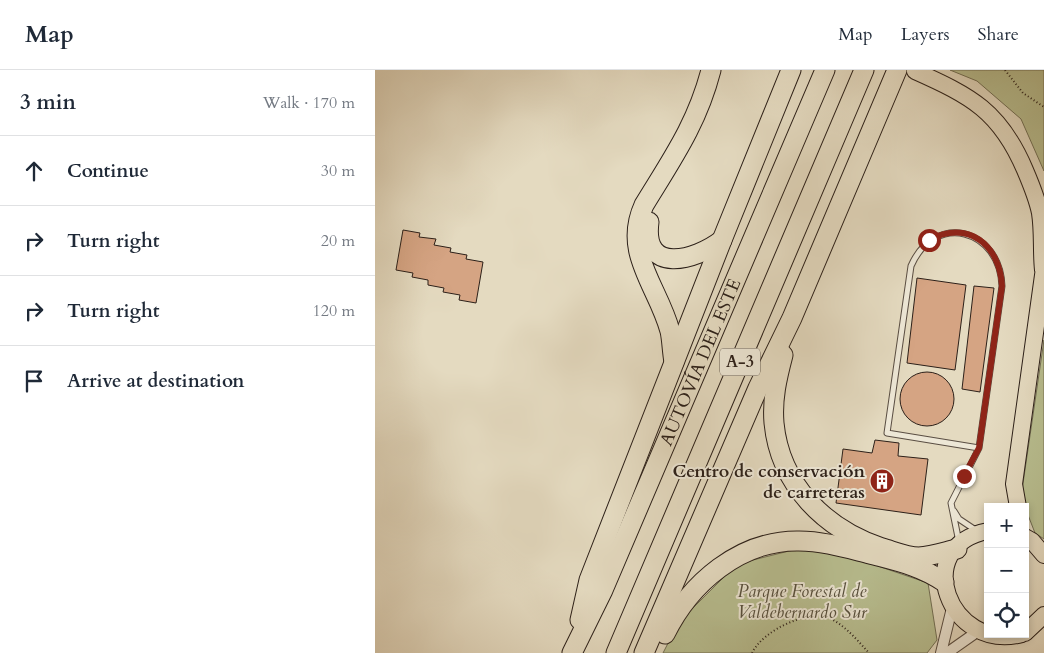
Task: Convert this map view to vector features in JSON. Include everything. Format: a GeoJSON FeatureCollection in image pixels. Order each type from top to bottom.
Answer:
{"type":"FeatureCollection","features":[{"type":"Feature","properties":{"kind":"highway"},"geometry":{"type":"LineString","coordinates":[[674,364],[669,330],[638,252],[636,233],[638,218],[644,205],[688,134],[706,90],[711,70]]}},
{"type":"Feature","properties":{"kind":"highway"},"geometry":{"type":"LineString","coordinates":[[722,70],[708,115],[690,150],[652,209],[647,234],[650,245],[658,254],[668,259],[680,260],[698,256],[722,240]]}},
{"type":"Feature","properties":{"kind":"highway"},"geometry":{"type":"LineString","coordinates":[[573,650],[589,580],[722,240],[791,70]]}},
{"type":"Feature","properties":{"kind":"highway","name":"AUTOVÍA DEL ESTE"},"geometry":{"type":"LineString","coordinates":[[573,650],[603,590],[825,70]]}},
{"type":"Feature","properties":{"kind":"highway","name":"AUTOVÍA DEL ESTE"},"geometry":{"type":"LineString","coordinates":[[616,653],[864,70]]}},
{"type":"Feature","properties":{"kind":"highway"},"geometry":{"type":"LineString","coordinates":[[644,653],[758,388],[906,71]]}},
{"type":"Feature","properties":{"kind":"highway"},"geometry":{"type":"LineString","coordinates":[[792,318],[774,392],[774,423],[779,448],[789,477],[802,496],[823,517],[846,532],[870,544],[918,557],[958,547]]}},
{"type":"Feature","properties":{"kind":"highway"},"geometry":{"type":"LineString","coordinates":[[656,653],[675,614],[700,585],[723,564],[745,552],[771,545],[797,541],[831,545],[922,568],[944,582]]}},
{"type":"Feature","properties":{"kind":"main road"},"geometry":{"type":"LineString","coordinates":[[933,70],[979,91],[1003,112],[1025,146],[1044,191]]}},
{"type":"Feature","properties":{"kind":"main road"},"geometry":{"type":"LineString","coordinates":[[906,71],[971,99],[986,110],[1003,128],[1023,165],[1038,204],[1042,227],[1044,269],[1014,484],[1005,503]]}},
{"type":"Feature","properties":{"kind":"main road"},"geometry":{"type":"LineString","coordinates":[[1014,484],[1017,503]]}},
{"type":"Feature","properties":{"kind":"main road"},"geometry":{"type":"LineString","coordinates":[[984,530],[958,547],[946,569],[944,582],[945,598],[951,612],[961,625],[974,634],[984,637]]}},
{"type":"Feature","properties":{"kind":"main road"},"geometry":{"type":"LineString","coordinates":[[1029,537],[1044,555]]}},
{"type":"Feature","properties":{"kind":"main road"},"geometry":{"type":"LineString","coordinates":[[1029,628],[1044,615]]}},
{"type":"Feature","properties":{"kind":"main road"},"geometry":{"type":"LineString","coordinates":[[988,638],[995,640],[1009,638]]}},
{"type":"Feature","properties":{"kind":"street"},"geometry":{"type":"LineString","coordinates":[[941,653],[951,612]]}},
{"type":"Feature","properties":{"kind":"street"},"geometry":{"type":"LineString","coordinates":[[947,653],[974,634]]}},
{"type":"Feature","properties":{"kind":"lane"},"geometry":{"type":"LineString","coordinates":[[958,547],[952,508],[953,495],[979,448],[1002,286],[1001,271],[996,258],[986,244],[969,235],[949,233],[929,240],[922,247],[911,266],[887,434],[979,448]]}},
{"type":"Feature","properties":{"kind":"lane"},"geometry":{"type":"LineString","coordinates":[[952,508],[959,519],[984,530]]}},
{"type":"Feature","properties":{"kind":"path"},"geometry":{"type":"LineString","coordinates":[[1005,70],[1023,92],[1044,107]]}},
{"type":"Feature","properties":{"kind":"path"},"geometry":{"type":"LineString","coordinates":[[753,653],[766,637],[794,619],[821,616],[835,620],[869,653]]}},
{"type":"Feature","properties":{"kind":"green space"},"geometry":{"type":"Polygon","coordinates":[[[950,70],[1044,70],[1044,171],[1021,119],[977,81],[950,70]]]}},
{"type":"Feature","properties":{"kind":"green space"},"geometry":{"type":"Polygon","coordinates":[[[1044,340],[1044,539],[1035,533],[1029,518],[1029,503],[1023,503],[1021,497],[1044,340]]]}},
{"type":"Feature","properties":{"kind":"green space","name":"Parque Forestal de Valdebernardo Sur"},"geometry":{"type":"Polygon","coordinates":[[[801,548],[863,561],[928,583],[937,640],[927,653],[663,653],[679,622],[737,564],[801,548]]]}},
{"type":"Feature","properties":{"kind":"building"},"geometry":{"type":"Polygon","coordinates":[[[403,230],[420,233],[419,237],[436,239],[434,245],[451,248],[450,252],[467,255],[466,259],[483,262],[476,303],[459,300],[460,295],[443,292],[444,288],[428,285],[428,280],[412,277],[413,273],[396,270],[403,230]]]}},
{"type":"Feature","properties":{"kind":"building"},"geometry":{"type":"Polygon","coordinates":[[[917,278],[966,285],[955,370],[907,363],[917,278]]]}},
{"type":"Feature","properties":{"kind":"building"},"geometry":{"type":"Polygon","coordinates":[[[974,286],[994,288],[980,392],[962,389],[974,286]]]}},
{"type":"Feature","properties":{"kind":"building"},"geometry":{"type":"Polygon","coordinates":[[[927,372],[937,374],[946,380],[952,389],[954,399],[952,409],[946,418],[937,424],[927,426],[917,424],[908,418],[902,409],[900,399],[902,389],[908,380],[917,374],[927,372]]]}},
{"type":"Feature","properties":{"kind":"building","name":"Centro de conservación de carreteras"},"geometry":{"type":"Polygon","coordinates":[[[875,440],[899,443],[898,456],[928,459],[921,515],[836,503],[843,449],[872,453],[875,440]]]}},
{"type":"Feature","properties":{"kind":"place","name":"Centro de conservación de carreteras"},"geometry":{"type":"Point","coordinates":[882,481]}},
{"type":"Feature","properties":{"kind":"route"},"geometry":{"type":"LineString","coordinates":[[929,240],[938,235],[949,233],[958,233],[977,238],[991,250],[1001,271],[1002,286],[979,448],[964,476]]}}]}
